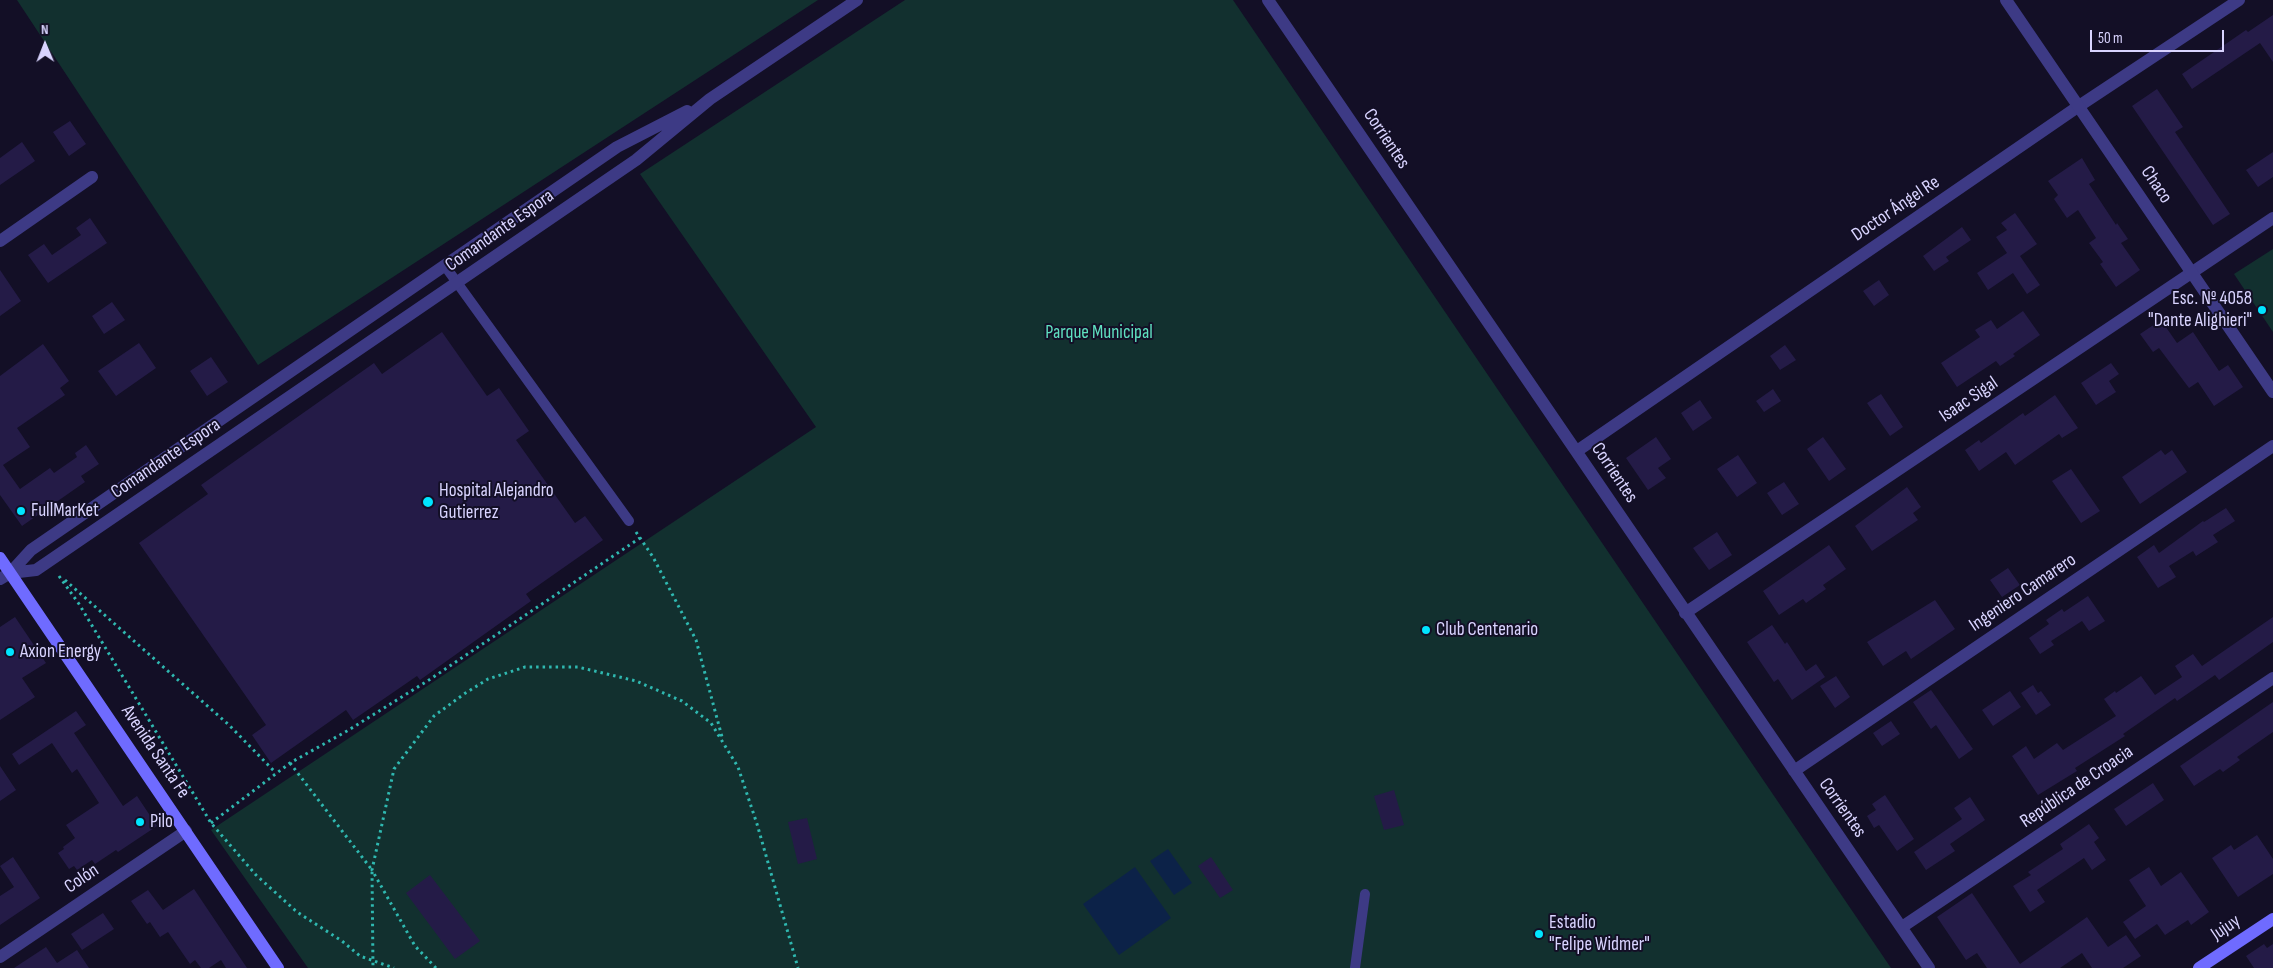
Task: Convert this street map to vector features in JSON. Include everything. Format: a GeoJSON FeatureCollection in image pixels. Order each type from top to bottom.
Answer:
{"type":"FeatureCollection","features":[{"type":"Feature","properties":{"kind":"main road","name":"Avenida Santa Fe"},"geometry":{"type":"LineString","coordinates":[[0,558],[5,576],[186,832],[278,968]]}},
{"type":"Feature","properties":{"kind":"main road","name":"Jujuy"},"geometry":{"type":"LineString","coordinates":[[2199,968],[2273,919]]}},
{"type":"Feature","properties":{"kind":"street","name":"Comandante Espora"},"geometry":{"type":"LineString","coordinates":[[5,576],[36,570],[636,160],[710,99],[857,0]]}},
{"type":"Feature","properties":{"kind":"street","name":"Corrientes"},"geometry":{"type":"LineString","coordinates":[[1268,0],[1902,927],[1928,968]]}},
{"type":"Feature","properties":{"kind":"street","name":"Chaco"},"geometry":{"type":"LineString","coordinates":[[2006,0],[2273,392]]}},
{"type":"Feature","properties":{"kind":"street","name":"Doctor Ángel Re"},"geometry":{"type":"LineString","coordinates":[[1577,451],[2079,106],[2239,0]]}},
{"type":"Feature","properties":{"kind":"street","name":"Comandante Espora"},"geometry":{"type":"LineString","coordinates":[[5,576],[31,550],[617,147],[710,99]]}},
{"type":"Feature","properties":{"kind":"street"},"geometry":{"type":"LineString","coordinates":[[0,241],[92,177]]}},
{"type":"Feature","properties":{"kind":"street","name":"Isaac Sigal"},"geometry":{"type":"LineString","coordinates":[[1685,612],[2273,218]]}},
{"type":"Feature","properties":{"kind":"street","name":"Ingeniero Camarero"},"geometry":{"type":"LineString","coordinates":[[1794,771],[2273,446]]}},
{"type":"Feature","properties":{"kind":"street","name":"República de Croacia"},"geometry":{"type":"LineString","coordinates":[[1902,927],[2273,678]]}},
{"type":"Feature","properties":{"kind":"street","name":"Colón"},"geometry":{"type":"LineString","coordinates":[[0,957],[186,832]]}},
{"type":"Feature","properties":{"kind":"lane"},"geometry":{"type":"LineString","coordinates":[[445,266],[628,521]]}},
{"type":"Feature","properties":{"kind":"lane"},"geometry":{"type":"LineString","coordinates":[[1355,968],[1364,894]]}},
{"type":"Feature","properties":{"kind":"path"},"geometry":{"type":"LineString","coordinates":[[628,521],[653,556],[696,640],[723,742]]}},
{"type":"Feature","properties":{"kind":"path"},"geometry":{"type":"LineString","coordinates":[[211,823],[290,763],[347,731],[429,680],[640,538]]}},
{"type":"Feature","properties":{"kind":"path"},"geometry":{"type":"LineString","coordinates":[[276,774],[230,725],[59,576],[90,621],[211,823],[256,875],[296,912],[342,941],[360,956],[394,968]]}},
{"type":"Feature","properties":{"kind":"path"},"geometry":{"type":"LineString","coordinates":[[372,968],[372,870],[394,769],[434,716],[488,679],[525,667],[578,667],[636,681],[682,701],[711,722],[738,767],[754,814],[798,968]]}},
{"type":"Feature","properties":{"kind":"path"},"geometry":{"type":"LineString","coordinates":[[290,763],[372,870],[415,946],[436,968]]}},
{"type":"Feature","properties":{"kind":"green space"},"geometry":{"type":"Polygon","coordinates":[[[17,0],[818,0],[258,365],[17,0]]]}},
{"type":"Feature","properties":{"kind":"green space","name":"Parque Municipal"},"geometry":{"type":"Polygon","coordinates":[[[905,0],[1233,0],[1891,968],[308,968],[211,830],[816,427],[640,174],[905,0]]]}},
{"type":"Feature","properties":{"kind":"green space","name":"Esc. Nº 4058 \"Dante Alighieri\""},"geometry":{"type":"Polygon","coordinates":[[[2273,249],[2273,332],[2234,274],[2273,249]]]}},
{"type":"Feature","properties":{"kind":"water"},"geometry":{"type":"Polygon","coordinates":[[[1168,849],[1192,883],[1174,895],[1150,861],[1168,849]]]}},
{"type":"Feature","properties":{"kind":"water"},"geometry":{"type":"Polygon","coordinates":[[[1135,867],[1171,918],[1119,955],[1083,904],[1135,867]]]}},
{"type":"Feature","properties":{"kind":"building"},"geometry":{"type":"Polygon","coordinates":[[[2273,15],[2273,62],[2260,43],[2192,89],[2182,74],[2246,30],[2248,32],[2273,15]]]}},
{"type":"Feature","properties":{"kind":"building"},"geometry":{"type":"Polygon","coordinates":[[[2157,89],[2183,127],[2175,132],[2230,214],[2213,225],[2132,106],[2157,89]]]}},
{"type":"Feature","properties":{"kind":"building"},"geometry":{"type":"Polygon","coordinates":[[[70,121],[86,144],[69,156],[53,132],[70,121]]]}},
{"type":"Feature","properties":{"kind":"building"},"geometry":{"type":"Polygon","coordinates":[[[22,142],[35,161],[0,185],[0,158],[22,142]]]}},
{"type":"Feature","properties":{"kind":"building"},"geometry":{"type":"Polygon","coordinates":[[[2273,152],[2273,177],[2258,187],[2246,170],[2273,152]]]}},
{"type":"Feature","properties":{"kind":"building"},"geometry":{"type":"Polygon","coordinates":[[[2082,158],[2095,180],[2089,184],[2116,225],[2117,223],[2128,239],[2121,243],[2140,270],[2116,287],[2100,264],[2103,262],[2089,243],[2096,238],[2078,210],[2067,218],[2054,199],[2058,195],[2048,181],[2082,158]]]}},
{"type":"Feature","properties":{"kind":"building"},"geometry":{"type":"Polygon","coordinates":[[[2015,213],[2037,244],[2020,256],[2040,285],[2027,294],[2013,273],[1988,290],[1977,273],[2007,253],[1996,237],[2007,230],[2001,223],[2015,213]]]}},
{"type":"Feature","properties":{"kind":"building"},"geometry":{"type":"Polygon","coordinates":[[[90,218],[107,243],[48,283],[28,255],[44,244],[52,255],[81,235],[76,228],[90,218]]]}},
{"type":"Feature","properties":{"kind":"building"},"geometry":{"type":"Polygon","coordinates":[[[1962,227],[1971,240],[1946,257],[1949,261],[1934,271],[1923,256],[1962,227]]]}},
{"type":"Feature","properties":{"kind":"building"},"geometry":{"type":"Polygon","coordinates":[[[0,270],[21,301],[0,316],[0,270]]]}},
{"type":"Feature","properties":{"kind":"building"},"geometry":{"type":"Polygon","coordinates":[[[1879,280],[1889,295],[1874,306],[1863,291],[1879,280]]]}},
{"type":"Feature","properties":{"kind":"building"},"geometry":{"type":"Polygon","coordinates":[[[112,302],[125,320],[104,334],[92,316],[112,302]]]}},
{"type":"Feature","properties":{"kind":"building"},"geometry":{"type":"Polygon","coordinates":[[[2023,311],[2040,335],[2013,354],[2015,356],[2000,366],[1996,361],[1957,387],[1941,363],[1980,337],[1975,330],[1991,320],[1997,329],[2023,311]]]}},
{"type":"Feature","properties":{"kind":"building"},"geometry":{"type":"Polygon","coordinates":[[[2161,320],[2177,343],[2193,332],[2219,371],[2228,365],[2243,387],[2214,406],[2198,382],[2189,388],[2159,348],[2153,352],[2140,334],[2161,320]]]}},
{"type":"Feature","properties":{"kind":"building"},"geometry":{"type":"Polygon","coordinates":[[[442,332],[487,396],[499,388],[529,431],[516,440],[575,523],[585,516],[603,540],[526,594],[531,601],[420,680],[417,676],[353,720],[346,710],[271,763],[252,735],[266,725],[139,543],[208,494],[201,485],[374,363],[382,374],[442,332]]]}},
{"type":"Feature","properties":{"kind":"building"},"geometry":{"type":"Polygon","coordinates":[[[139,343],[156,368],[116,396],[98,371],[139,343]]]}},
{"type":"Feature","properties":{"kind":"building"},"geometry":{"type":"Polygon","coordinates":[[[43,344],[69,381],[60,388],[65,395],[17,428],[30,447],[3,465],[20,489],[50,468],[54,473],[77,457],[75,453],[86,445],[99,464],[81,476],[85,482],[22,526],[0,495],[0,376],[43,344]]]}},
{"type":"Feature","properties":{"kind":"building"},"geometry":{"type":"Polygon","coordinates":[[[1785,345],[1796,360],[1780,370],[1770,356],[1785,345]]]}},
{"type":"Feature","properties":{"kind":"building"},"geometry":{"type":"Polygon","coordinates":[[[211,357],[228,382],[207,396],[190,371],[211,357]]]}},
{"type":"Feature","properties":{"kind":"building"},"geometry":{"type":"Polygon","coordinates":[[[2111,363],[2119,374],[2109,381],[2116,392],[2096,405],[2081,383],[2111,363]]]}},
{"type":"Feature","properties":{"kind":"building"},"geometry":{"type":"Polygon","coordinates":[[[1773,389],[1781,401],[1764,412],[1756,401],[1773,389]]]}},
{"type":"Feature","properties":{"kind":"building"},"geometry":{"type":"Polygon","coordinates":[[[1881,394],[1903,427],[1890,436],[1867,403],[1881,394]]]}},
{"type":"Feature","properties":{"kind":"building"},"geometry":{"type":"Polygon","coordinates":[[[2055,395],[2078,428],[2062,438],[2059,434],[2015,465],[2006,452],[1979,471],[1965,450],[1979,440],[1981,443],[2023,413],[2025,416],[2055,395]]]}},
{"type":"Feature","properties":{"kind":"building"},"geometry":{"type":"Polygon","coordinates":[[[1700,400],[1712,418],[1693,431],[1681,413],[1700,400]]]}},
{"type":"Feature","properties":{"kind":"building"},"geometry":{"type":"Polygon","coordinates":[[[1656,437],[1671,459],[1658,468],[1666,478],[1648,490],[1626,458],[1656,437]]]}},
{"type":"Feature","properties":{"kind":"building"},"geometry":{"type":"Polygon","coordinates":[[[1823,437],[1846,469],[1829,481],[1807,449],[1823,437]]]}},
{"type":"Feature","properties":{"kind":"building"},"geometry":{"type":"Polygon","coordinates":[[[2161,450],[2165,455],[2172,450],[2187,472],[2140,504],[2122,477],[2161,450]]]}},
{"type":"Feature","properties":{"kind":"building"},"geometry":{"type":"Polygon","coordinates":[[[1738,455],[1757,483],[1737,497],[1717,469],[1738,455]]]}},
{"type":"Feature","properties":{"kind":"building"},"geometry":{"type":"Polygon","coordinates":[[[2071,469],[2100,511],[2081,523],[2052,481],[2071,469]]]}},
{"type":"Feature","properties":{"kind":"building"},"geometry":{"type":"Polygon","coordinates":[[[1784,482],[1799,504],[1782,515],[1767,493],[1784,482]]]}},
{"type":"Feature","properties":{"kind":"building"},"geometry":{"type":"Polygon","coordinates":[[[1907,487],[1921,507],[1913,513],[1918,520],[1872,551],[1855,526],[1907,487]]]}},
{"type":"Feature","properties":{"kind":"building"},"geometry":{"type":"Polygon","coordinates":[[[2226,508],[2235,521],[2213,535],[2218,542],[2196,556],[2193,551],[2169,566],[2176,577],[2158,588],[2137,557],[2154,545],[2159,553],[2203,521],[2226,508]]]}},
{"type":"Feature","properties":{"kind":"building"},"geometry":{"type":"Polygon","coordinates":[[[1717,532],[1732,555],[1709,570],[1693,548],[1717,532]]]}},
{"type":"Feature","properties":{"kind":"building"},"geometry":{"type":"Polygon","coordinates":[[[1829,545],[1846,569],[1823,585],[1826,589],[1806,603],[1803,599],[1779,615],[1763,591],[1829,545]]]}},
{"type":"Feature","properties":{"kind":"building"},"geometry":{"type":"Polygon","coordinates":[[[2008,568],[2020,585],[2002,597],[1990,580],[2008,568]]]}},
{"type":"Feature","properties":{"kind":"building"},"geometry":{"type":"Polygon","coordinates":[[[2088,596],[2105,621],[2089,631],[2082,621],[2051,641],[2054,645],[2040,654],[2029,638],[2049,624],[2046,620],[2062,609],[2064,612],[2088,596]]]}},
{"type":"Feature","properties":{"kind":"building"},"geometry":{"type":"Polygon","coordinates":[[[1935,600],[1955,629],[1911,659],[1906,651],[1883,666],[1867,642],[1935,600]]]}},
{"type":"Feature","properties":{"kind":"building"},"geometry":{"type":"Polygon","coordinates":[[[15,617],[46,663],[22,678],[35,697],[0,720],[0,627],[15,617]]]}},
{"type":"Feature","properties":{"kind":"building"},"geometry":{"type":"Polygon","coordinates":[[[2273,617],[2273,642],[2219,680],[2215,675],[2177,701],[2175,698],[2123,734],[2125,736],[2075,768],[2077,771],[2038,795],[2012,756],[2026,746],[2034,759],[2057,743],[2063,750],[2116,716],[2104,699],[2115,691],[2116,693],[2141,676],[2155,695],[2182,677],[2175,666],[2193,654],[2202,666],[2273,617]]]}},
{"type":"Feature","properties":{"kind":"building"},"geometry":{"type":"Polygon","coordinates":[[[1772,625],[1785,644],[1787,642],[1806,671],[1816,664],[1825,677],[1792,700],[1778,679],[1774,682],[1747,642],[1772,625]]]}},
{"type":"Feature","properties":{"kind":"building"},"geometry":{"type":"Polygon","coordinates":[[[1836,676],[1850,697],[1835,708],[1820,686],[1836,676]]]}},
{"type":"Feature","properties":{"kind":"building"},"geometry":{"type":"Polygon","coordinates":[[[2033,685],[2038,693],[2041,691],[2051,705],[2036,715],[2021,693],[2033,685]]]}},
{"type":"Feature","properties":{"kind":"building"},"geometry":{"type":"Polygon","coordinates":[[[1931,690],[1973,749],[1959,759],[1936,725],[1931,729],[1913,702],[1931,690]]]}},
{"type":"Feature","properties":{"kind":"building"},"geometry":{"type":"Polygon","coordinates":[[[2010,691],[2021,707],[1993,726],[1982,710],[2010,691]]]}},
{"type":"Feature","properties":{"kind":"building"},"geometry":{"type":"Polygon","coordinates":[[[2273,702],[2273,732],[2237,757],[2240,760],[2223,772],[2220,769],[2194,786],[2180,766],[2273,702]]]}},
{"type":"Feature","properties":{"kind":"building"},"geometry":{"type":"Polygon","coordinates":[[[76,711],[86,725],[74,733],[123,806],[137,796],[157,826],[118,852],[116,850],[95,864],[92,860],[77,870],[74,866],[69,869],[58,853],[75,838],[66,825],[99,803],[77,769],[72,773],[52,743],[19,765],[12,754],[76,711]]]}},
{"type":"Feature","properties":{"kind":"building"},"geometry":{"type":"Polygon","coordinates":[[[1891,721],[1900,734],[1882,746],[1873,733],[1891,721]]]}},
{"type":"Feature","properties":{"kind":"building"},"geometry":{"type":"Polygon","coordinates":[[[0,766],[16,790],[0,801],[0,766]]]}},
{"type":"Feature","properties":{"kind":"building"},"geometry":{"type":"Polygon","coordinates":[[[2153,783],[2164,800],[2126,826],[2114,809],[2153,783]]]}},
{"type":"Feature","properties":{"kind":"building"},"geometry":{"type":"Polygon","coordinates":[[[1394,790],[1404,825],[1384,830],[1374,796],[1394,790]]]}},
{"type":"Feature","properties":{"kind":"building"},"geometry":{"type":"Polygon","coordinates":[[[1885,795],[1914,839],[1897,851],[1879,825],[1874,828],[1867,816],[1876,810],[1872,804],[1885,795]]]}},
{"type":"Feature","properties":{"kind":"building"},"geometry":{"type":"Polygon","coordinates":[[[1970,797],[1985,820],[1950,844],[1955,851],[1926,870],[1914,852],[1962,819],[1954,808],[1970,797]]]}},
{"type":"Feature","properties":{"kind":"building"},"geometry":{"type":"Polygon","coordinates":[[[807,818],[817,859],[798,864],[788,822],[807,818]]]}},
{"type":"Feature","properties":{"kind":"building"},"geometry":{"type":"Polygon","coordinates":[[[2089,824],[2099,838],[2094,842],[2106,860],[2092,870],[2084,858],[2037,890],[2045,902],[2030,912],[2013,886],[2031,875],[2028,872],[2063,849],[2060,844],[2089,824]]]}},
{"type":"Feature","properties":{"kind":"building"},"geometry":{"type":"Polygon","coordinates":[[[2257,835],[2273,859],[2273,874],[2238,897],[2212,858],[2231,845],[2234,850],[2257,835]]]}},
{"type":"Feature","properties":{"kind":"building"},"geometry":{"type":"Polygon","coordinates":[[[13,857],[40,898],[0,925],[0,896],[14,887],[0,866],[13,857]]]}},
{"type":"Feature","properties":{"kind":"building"},"geometry":{"type":"Polygon","coordinates":[[[1211,857],[1233,890],[1220,898],[1198,866],[1211,857]]]}},
{"type":"Feature","properties":{"kind":"building"},"geometry":{"type":"Polygon","coordinates":[[[2149,867],[2161,886],[2181,872],[2209,912],[2191,925],[2188,920],[2165,935],[2157,924],[2135,939],[2123,922],[2146,906],[2129,880],[2149,867]]]}},
{"type":"Feature","properties":{"kind":"building"},"geometry":{"type":"Polygon","coordinates":[[[430,875],[480,941],[455,959],[406,893],[430,875]]]}},
{"type":"Feature","properties":{"kind":"building"},"geometry":{"type":"Polygon","coordinates":[[[194,889],[247,968],[226,968],[221,960],[209,968],[201,968],[195,960],[190,964],[168,932],[160,937],[150,922],[147,924],[131,901],[148,890],[163,910],[194,889]]]}},
{"type":"Feature","properties":{"kind":"building"},"geometry":{"type":"Polygon","coordinates":[[[1972,893],[2020,964],[2087,917],[2108,947],[2126,935],[2141,956],[2123,968],[2092,968],[2082,953],[2060,968],[1987,968],[1977,953],[1966,960],[1937,917],[1972,893]]]}},
{"type":"Feature","properties":{"kind":"building"},"geometry":{"type":"Polygon","coordinates":[[[103,913],[114,929],[82,950],[71,934],[103,913]]]}},
{"type":"Feature","properties":{"kind":"building"},"geometry":{"type":"Polygon","coordinates":[[[2264,944],[2267,948],[2273,944],[2273,968],[2254,968],[2246,956],[2264,944]]]}},
{"type":"Feature","properties":{"kind":"building"},"geometry":{"type":"Polygon","coordinates":[[[46,947],[57,963],[77,950],[89,968],[14,968],[46,947]]]}},
{"type":"Feature","properties":{"kind":"place","name":"Esc. Nº 4058 \"Dante Alighieri\""},"geometry":{"type":"Point","coordinates":[2262,310]}},
{"type":"Feature","properties":{"kind":"place","name":"Hospital Alejandro Gutierrez"},"geometry":{"type":"Point","coordinates":[428,502]}},
{"type":"Feature","properties":{"kind":"place","name":"FullMarKet"},"geometry":{"type":"Point","coordinates":[21,511]}},
{"type":"Feature","properties":{"kind":"place","name":"Club Centenario"},"geometry":{"type":"Point","coordinates":[1426,630]}},
{"type":"Feature","properties":{"kind":"place","name":"Axion Energy"},"geometry":{"type":"Point","coordinates":[10,652]}},
{"type":"Feature","properties":{"kind":"place","name":"Pilo"},"geometry":{"type":"Point","coordinates":[140,822]}},
{"type":"Feature","properties":{"kind":"place","name":"Estadio \"Felipe Widmer\""},"geometry":{"type":"Point","coordinates":[1539,934]}}]}
